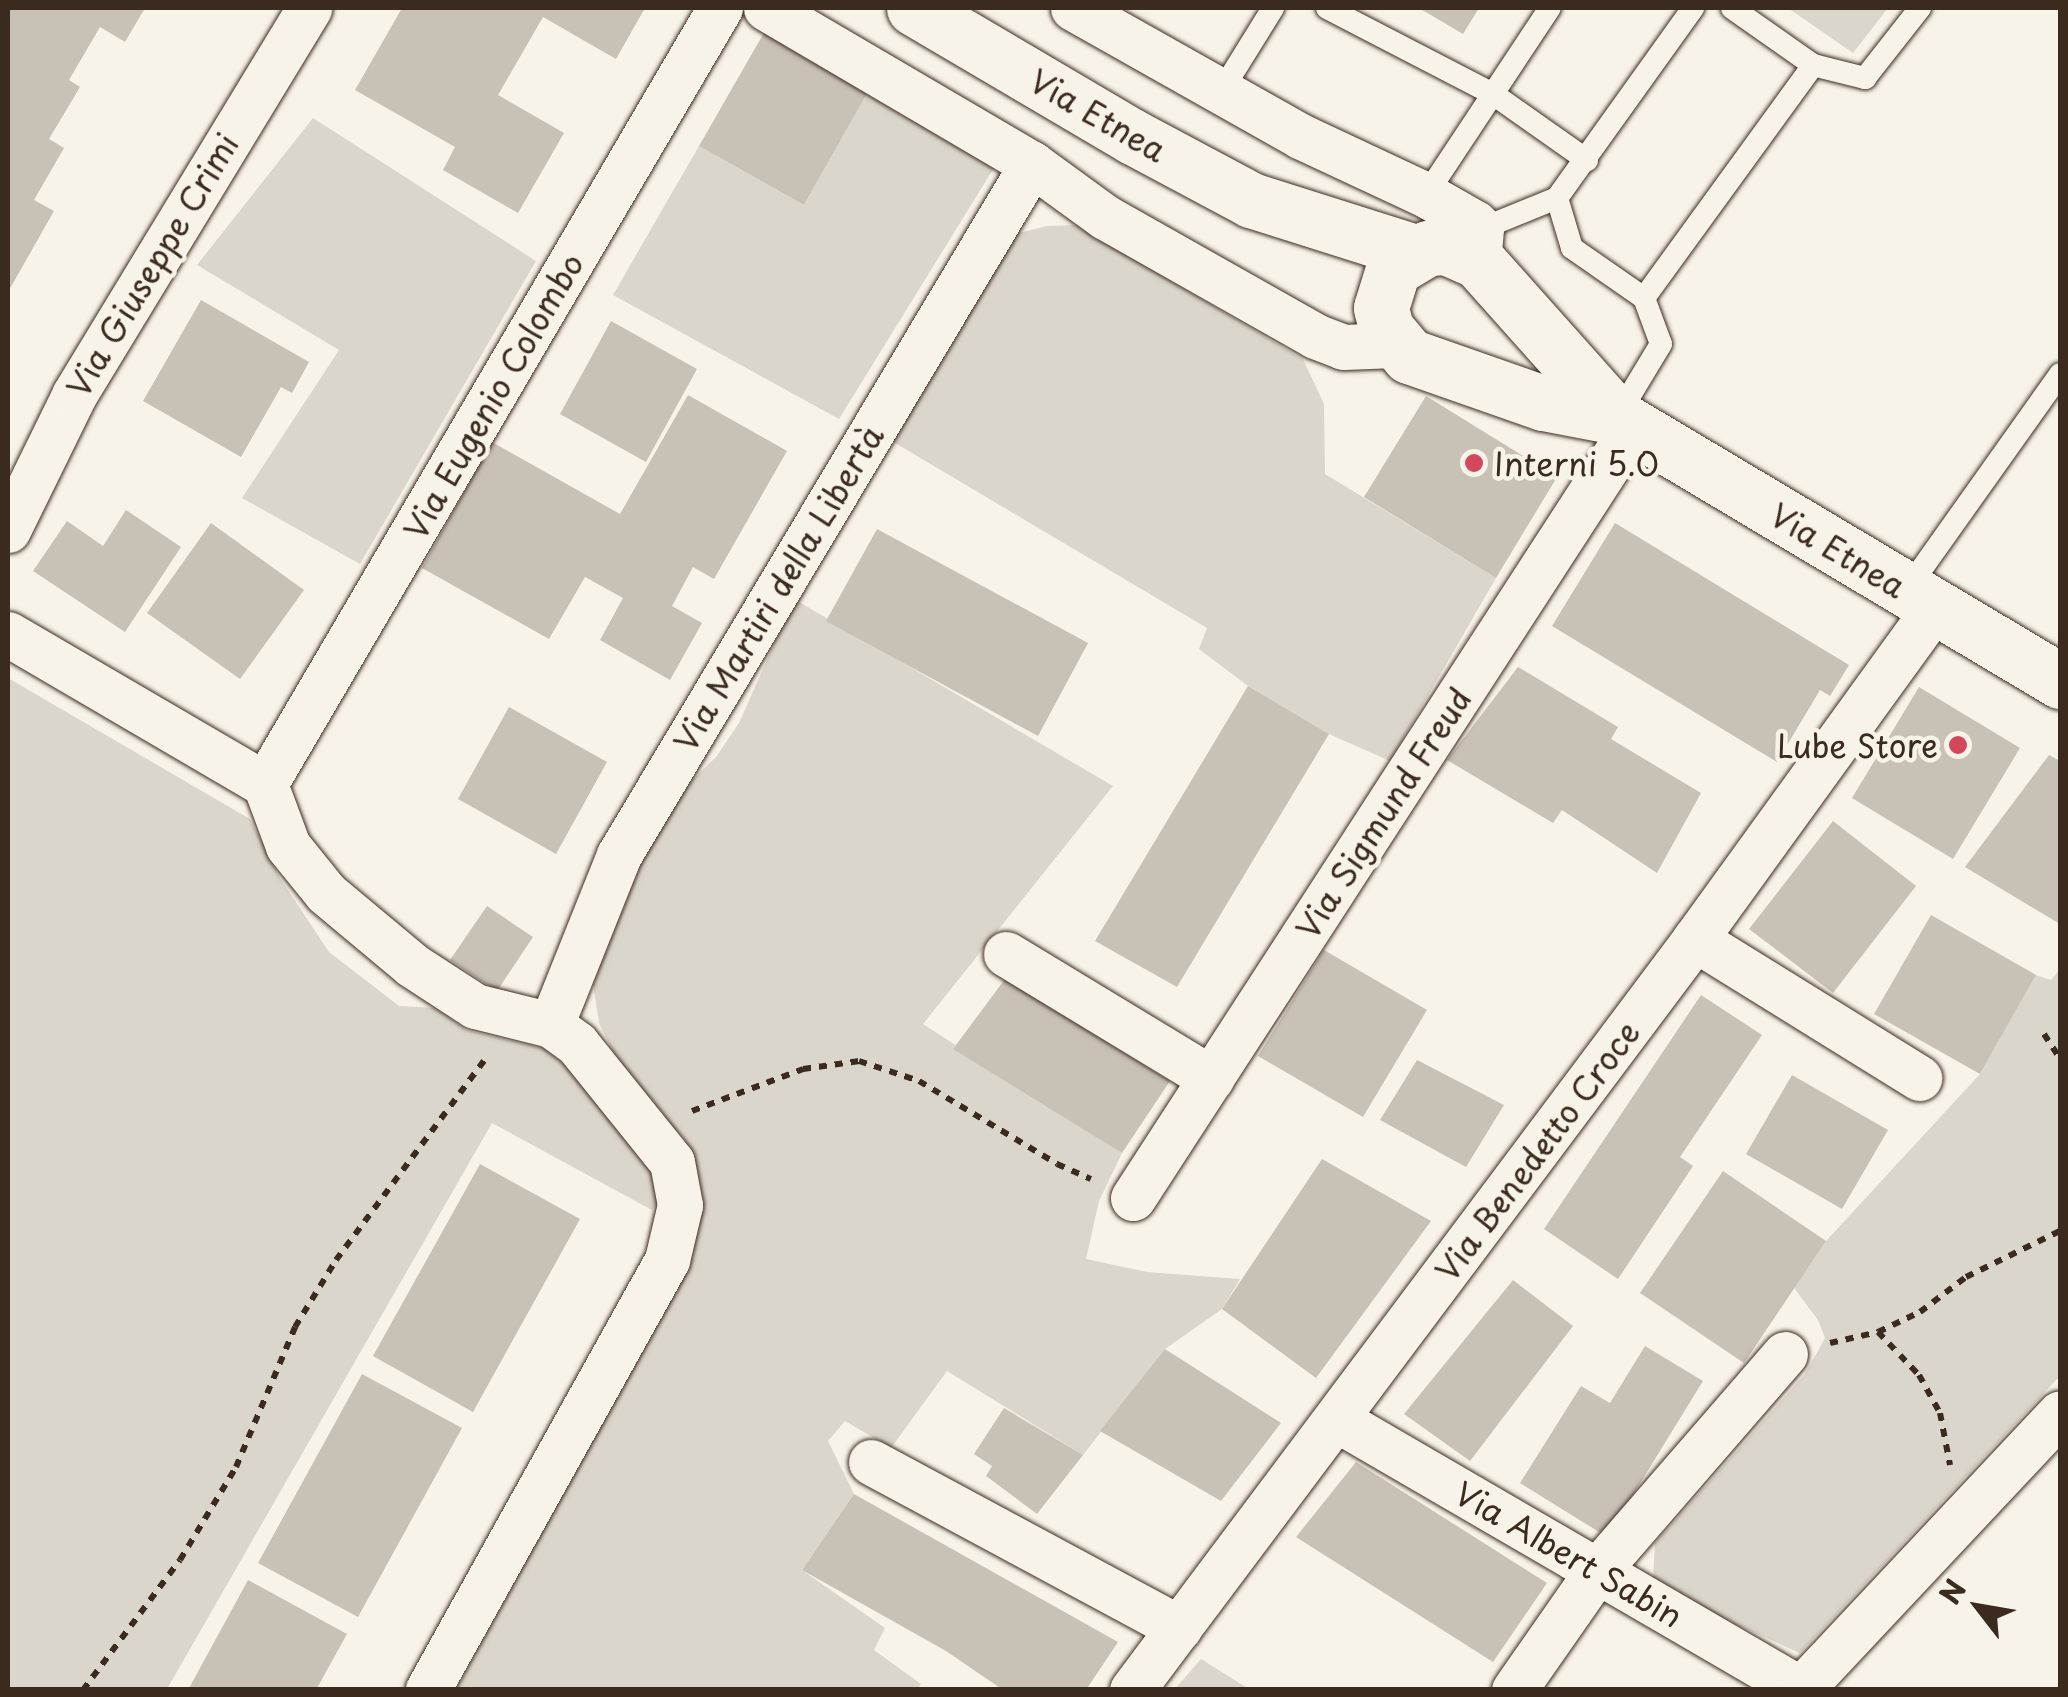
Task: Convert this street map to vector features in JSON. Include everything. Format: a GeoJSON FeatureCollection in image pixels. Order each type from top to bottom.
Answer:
{"type":"FeatureCollection","features":[{"type":"Feature","properties":{"kind":"main road","name":"Via Etnea"},"geometry":{"type":"LineString","coordinates":[[927,14],[1251,200]]}},
{"type":"Feature","properties":{"kind":"main road"},"geometry":{"type":"LineString","coordinates":[[1251,200],[1459,254],[1625,422]]}},
{"type":"Feature","properties":{"kind":"main road"},"geometry":{"type":"LineString","coordinates":[[1251,200],[1401,339],[1543,403],[1625,422]]}},
{"type":"Feature","properties":{"kind":"main road"},"geometry":{"type":"LineString","coordinates":[[1401,339],[1460,362],[1486,342],[1498,311],[1459,254]]}},
{"type":"Feature","properties":{"kind":"main road"},"geometry":{"type":"LineString","coordinates":[[1401,339],[1393,269],[1459,254]]}},
{"type":"Feature","properties":{"kind":"main road","name":"Via Etnea"},"geometry":{"type":"LineString","coordinates":[[1625,422],[2060,681]]}},
{"type":"Feature","properties":{"kind":"street","name":"Via Giuseppe Crimi"},"geometry":{"type":"LineString","coordinates":[[8,530],[74,395],[309,8]]}},
{"type":"Feature","properties":{"kind":"street","name":"Via Eugenio Colombo"},"geometry":{"type":"LineString","coordinates":[[265,784],[720,8]]}},
{"type":"Feature","properties":{"kind":"street"},"geometry":{"type":"LineString","coordinates":[[766,8],[1032,164],[1105,217],[1315,336],[1343,347],[1401,339]]}},
{"type":"Feature","properties":{"kind":"street"},"geometry":{"type":"LineString","coordinates":[[1072,8],[1300,136],[1426,195],[1459,254]]}},
{"type":"Feature","properties":{"kind":"street"},"geometry":{"type":"LineString","coordinates":[[1300,136],[1459,254]]}},
{"type":"Feature","properties":{"kind":"street","name":"Via Martiri della Libertà"},"geometry":{"type":"LineString","coordinates":[[534,1021],[619,856],[1032,164]]}},
{"type":"Feature","properties":{"kind":"street","name":"Via Sigmund Freud"},"geometry":{"type":"LineString","coordinates":[[1133,1198],[1625,422]]}},
{"type":"Feature","properties":{"kind":"street","name":"Via Benedetto Croce"},"geometry":{"type":"LineString","coordinates":[[1132,1690],[1695,939],[1921,600]]}},
{"type":"Feature","properties":{"kind":"street"},"geometry":{"type":"LineString","coordinates":[[8,634],[265,784],[288,846],[326,893],[412,965],[475,1006],[534,1021],[577,1044],[672,1162],[680,1205],[666,1260],[428,1690]]}},
{"type":"Feature","properties":{"kind":"street"},"geometry":{"type":"LineString","coordinates":[[1695,939],[1920,1078]]}},
{"type":"Feature","properties":{"kind":"street"},"geometry":{"type":"LineString","coordinates":[[1006,954],[1211,1078]]}},
{"type":"Feature","properties":{"kind":"street"},"geometry":{"type":"LineString","coordinates":[[1514,1690],[1598,1571],[1785,1354]]}},
{"type":"Feature","properties":{"kind":"street"},"geometry":{"type":"LineString","coordinates":[[1802,1689],[2060,1413]]}},
{"type":"Feature","properties":{"kind":"street","name":"Via Albert Sabin"},"geometry":{"type":"LineString","coordinates":[[1336,1419],[1598,1571],[1747,1677],[1802,1689]]}},
{"type":"Feature","properties":{"kind":"street"},"geometry":{"type":"LineString","coordinates":[[871,1462],[1179,1628]]}},
{"type":"Feature","properties":{"kind":"lane"},"geometry":{"type":"LineString","coordinates":[[1221,92],[1273,8]]}},
{"type":"Feature","properties":{"kind":"lane"},"geometry":{"type":"LineString","coordinates":[[1327,8],[1493,94],[1586,160]]}},
{"type":"Feature","properties":{"kind":"lane"},"geometry":{"type":"LineString","coordinates":[[1426,195],[1550,8]]}},
{"type":"Feature","properties":{"kind":"lane"},"geometry":{"type":"LineString","coordinates":[[1459,254],[1557,198],[1693,8]]}},
{"type":"Feature","properties":{"kind":"lane"},"geometry":{"type":"LineString","coordinates":[[1732,8],[1813,65],[1865,78],[1920,8]]}},
{"type":"Feature","properties":{"kind":"lane"},"geometry":{"type":"LineString","coordinates":[[1644,298],[1813,65]]}},
{"type":"Feature","properties":{"kind":"lane"},"geometry":{"type":"LineString","coordinates":[[1557,198],[1572,248],[1644,298],[1661,344],[1625,422]]}},
{"type":"Feature","properties":{"kind":"lane"},"geometry":{"type":"LineString","coordinates":[[1921,600],[2060,374]]}},
{"type":"Feature","properties":{"kind":"path"},"geometry":{"type":"LineString","coordinates":[[83,1690],[180,1560],[236,1467],[295,1328],[336,1260],[534,1021]]}},
{"type":"Feature","properties":{"kind":"path"},"geometry":{"type":"LineString","coordinates":[[2044,1034],[2060,1059]]}},
{"type":"Feature","properties":{"kind":"path"},"geometry":{"type":"LineString","coordinates":[[648,1134],[738,1091],[803,1068],[859,1060],[919,1081],[1057,1164],[1133,1198]]}},
{"type":"Feature","properties":{"kind":"path"},"geometry":{"type":"LineString","coordinates":[[1785,1354],[1878,1332],[1920,1312],[1966,1278],[2060,1232]]}},
{"type":"Feature","properties":{"kind":"path"},"geometry":{"type":"LineString","coordinates":[[1878,1332],[1919,1375],[1940,1413],[1945,1458],[1975,1504]]}},
{"type":"Feature","properties":{"kind":"shaded area"},"geometry":{"type":"Polygon","coordinates":[[[1788,8],[1888,8],[1853,53],[1788,8]]]}},
{"type":"Feature","properties":{"kind":"shaded area"},"geometry":{"type":"Polygon","coordinates":[[[869,90],[997,163],[839,419],[613,295],[699,146],[804,205],[869,90]]]}},
{"type":"Feature","properties":{"kind":"shaded area"},"geometry":{"type":"Polygon","coordinates":[[[313,118],[536,261],[360,564],[242,498],[339,350],[197,265],[313,118]]]}},
{"type":"Feature","properties":{"kind":"shaded area"},"geometry":{"type":"Polygon","coordinates":[[[1076,225],[1303,359],[1324,404],[1325,474],[1496,578],[1390,761],[1329,734],[1248,686],[1199,649],[1207,628],[890,440],[1015,234],[1047,226],[1076,225]]]}},
{"type":"Feature","properties":{"kind":"shaded area"},"geometry":{"type":"Polygon","coordinates":[[[794,599],[1113,786],[923,1024],[1122,1153],[1099,1201],[1086,1259],[1147,1272],[1240,1279],[1222,1309],[1165,1349],[1083,1455],[947,1371],[891,1448],[845,1421],[828,1441],[854,1494],[802,1570],[885,1628],[874,1650],[921,1684],[917,1689],[456,1690],[682,1275],[697,1232],[702,1195],[696,1163],[682,1136],[649,1106],[620,1066],[599,1023],[593,984],[599,948],[627,874],[678,794],[716,757],[739,723],[794,599]]]}},
{"type":"Feature","properties":{"kind":"shaded area"},"geometry":{"type":"Polygon","coordinates":[[[8,678],[250,819],[280,878],[329,952],[399,1006],[435,1008],[466,1030],[546,1049],[576,1075],[655,1168],[662,1193],[652,1210],[492,1123],[167,1689],[8,1689],[8,678]]]}},
{"type":"Feature","properties":{"kind":"shaded area"},"geometry":{"type":"Polygon","coordinates":[[[2060,969],[2060,1376],[1800,1653],[1728,1621],[1653,1579],[1655,1543],[1805,1374],[1825,1338],[1818,1320],[1794,1288],[1826,1241],[1980,1074],[2036,975],[2051,980],[2060,969]]]}},
{"type":"Feature","properties":{"kind":"shaded area"},"geometry":{"type":"Polygon","coordinates":[[[1201,1659],[1249,1689],[1175,1689],[1201,1659]]]}},
{"type":"Feature","properties":{"kind":"building"},"geometry":{"type":"Polygon","coordinates":[[[8,8],[145,8],[125,42],[100,27],[69,80],[80,87],[49,139],[64,148],[34,200],[54,211],[8,292],[8,8]]]}},
{"type":"Feature","properties":{"kind":"building"},"geometry":{"type":"Polygon","coordinates":[[[402,8],[645,8],[616,59],[543,17],[498,95],[564,133],[518,213],[443,170],[455,147],[355,90],[402,8]]]}},
{"type":"Feature","properties":{"kind":"building"},"geometry":{"type":"Polygon","coordinates":[[[1419,8],[1479,8],[1463,34],[1419,8]]]}},
{"type":"Feature","properties":{"kind":"building"},"geometry":{"type":"Polygon","coordinates":[[[765,31],[869,90],[804,205],[699,146],[765,31]]]}},
{"type":"Feature","properties":{"kind":"building"},"geometry":{"type":"Polygon","coordinates":[[[201,300],[309,362],[292,393],[281,387],[241,457],[143,401],[201,300]]]}},
{"type":"Feature","properties":{"kind":"building"},"geometry":{"type":"Polygon","coordinates":[[[611,321],[697,369],[646,462],[560,414],[611,321]]]}},
{"type":"Feature","properties":{"kind":"building"},"geometry":{"type":"Polygon","coordinates":[[[688,395],[787,451],[714,579],[693,567],[672,606],[702,623],[670,680],[600,640],[623,598],[585,577],[549,639],[422,568],[492,442],[620,514],[688,395]]]}},
{"type":"Feature","properties":{"kind":"building"},"geometry":{"type":"Polygon","coordinates":[[[1426,396],[1557,477],[1496,578],[1364,497],[1426,396]]]}},
{"type":"Feature","properties":{"kind":"building"},"geometry":{"type":"Polygon","coordinates":[[[126,510],[181,547],[125,632],[33,571],[67,521],[103,546],[126,510]]]}},
{"type":"Feature","properties":{"kind":"building"},"geometry":{"type":"Polygon","coordinates":[[[211,523],[304,590],[240,679],[147,613],[211,523]]]}},
{"type":"Feature","properties":{"kind":"building"},"geometry":{"type":"Polygon","coordinates":[[[1615,523],[1849,665],[1830,696],[1820,690],[1777,762],[1552,626],[1615,523]]]}},
{"type":"Feature","properties":{"kind":"building"},"geometry":{"type":"Polygon","coordinates":[[[877,529],[1088,643],[1038,736],[826,621],[877,529]]]}},
{"type":"Feature","properties":{"kind":"building"},"geometry":{"type":"Polygon","coordinates":[[[1518,667],[1618,727],[1611,739],[1701,793],[1657,873],[1562,810],[1553,823],[1447,760],[1518,667]]]}},
{"type":"Feature","properties":{"kind":"building"},"geometry":{"type":"Polygon","coordinates":[[[1248,686],[1329,734],[1177,987],[1095,941],[1248,686]]]}},
{"type":"Feature","properties":{"kind":"building"},"geometry":{"type":"Polygon","coordinates":[[[1919,687],[2020,748],[1953,859],[1852,798],[1919,687]]]}},
{"type":"Feature","properties":{"kind":"building"},"geometry":{"type":"Polygon","coordinates":[[[509,707],[607,762],[556,854],[458,799],[509,707]]]}},
{"type":"Feature","properties":{"kind":"building"},"geometry":{"type":"Polygon","coordinates":[[[2049,755],[2060,761],[2060,924],[1965,867],[2049,755]]]}},
{"type":"Feature","properties":{"kind":"building"},"geometry":{"type":"Polygon","coordinates":[[[1833,821],[1916,886],[1833,993],[1749,929],[1833,821]]]}},
{"type":"Feature","properties":{"kind":"building"},"geometry":{"type":"Polygon","coordinates":[[[487,906],[533,937],[497,991],[450,960],[487,906]]]}},
{"type":"Feature","properties":{"kind":"building"},"geometry":{"type":"Polygon","coordinates":[[[1931,915],[2036,975],[1980,1074],[1874,1014],[1931,915]]]}},
{"type":"Feature","properties":{"kind":"building"},"geometry":{"type":"Polygon","coordinates":[[[1324,950],[1427,1010],[1363,1117],[1258,1056],[1324,950]]]}},
{"type":"Feature","properties":{"kind":"building"},"geometry":{"type":"Polygon","coordinates":[[[1005,979],[1170,1081],[1122,1153],[953,1049],[1005,979]]]}},
{"type":"Feature","properties":{"kind":"building"},"geometry":{"type":"Polygon","coordinates":[[[1701,995],[1762,1035],[1680,1157],[1693,1166],[1618,1279],[1544,1229],[1701,995]]]}},
{"type":"Feature","properties":{"kind":"building"},"geometry":{"type":"Polygon","coordinates":[[[1417,1060],[1504,1105],[1466,1167],[1380,1120],[1417,1060]]]}},
{"type":"Feature","properties":{"kind":"building"},"geometry":{"type":"Polygon","coordinates":[[[1792,1075],[1888,1130],[1842,1209],[1746,1154],[1792,1075]]]}},
{"type":"Feature","properties":{"kind":"building"},"geometry":{"type":"Polygon","coordinates":[[[1322,1159],[1431,1221],[1316,1378],[1222,1309],[1322,1159]]]}},
{"type":"Feature","properties":{"kind":"building"},"geometry":{"type":"Polygon","coordinates":[[[480,1164],[580,1219],[473,1412],[373,1356],[480,1164]]]}},
{"type":"Feature","properties":{"kind":"building"},"geometry":{"type":"Polygon","coordinates":[[[1723,1171],[1826,1241],[1744,1363],[1640,1293],[1723,1171]]]}},
{"type":"Feature","properties":{"kind":"building"},"geometry":{"type":"Polygon","coordinates":[[[1513,1280],[1573,1326],[1470,1461],[1404,1414],[1513,1280]]]}},
{"type":"Feature","properties":{"kind":"building"},"geometry":{"type":"Polygon","coordinates":[[[1645,1346],[1703,1381],[1607,1537],[1520,1483],[1581,1386],[1610,1403],[1645,1346]]]}},
{"type":"Feature","properties":{"kind":"building"},"geometry":{"type":"Polygon","coordinates":[[[1165,1349],[1281,1423],[1221,1501],[1100,1431],[1165,1349]]]}},
{"type":"Feature","properties":{"kind":"building"},"geometry":{"type":"Polygon","coordinates":[[[362,1374],[462,1428],[358,1617],[258,1563],[362,1374]]]}},
{"type":"Feature","properties":{"kind":"building"},"geometry":{"type":"Polygon","coordinates":[[[1004,1408],[1083,1455],[1037,1514],[986,1476],[992,1466],[974,1454],[1004,1408]]]}},
{"type":"Feature","properties":{"kind":"building"},"geometry":{"type":"Polygon","coordinates":[[[1356,1462],[1547,1583],[1493,1662],[1296,1537],[1356,1462]]]}},
{"type":"Feature","properties":{"kind":"building"},"geometry":{"type":"Polygon","coordinates":[[[854,1494],[1118,1642],[1086,1690],[1003,1690],[946,1651],[802,1570],[854,1494]]]}},
{"type":"Feature","properties":{"kind":"building"},"geometry":{"type":"Polygon","coordinates":[[[248,1580],[347,1634],[316,1690],[188,1690],[248,1580]]]}},
{"type":"Feature","properties":{"kind":"place","name":"Interni 5.0"},"geometry":{"type":"Point","coordinates":[1474,463]}},
{"type":"Feature","properties":{"kind":"place","name":"Lube Store"},"geometry":{"type":"Point","coordinates":[1958,745]}}]}
